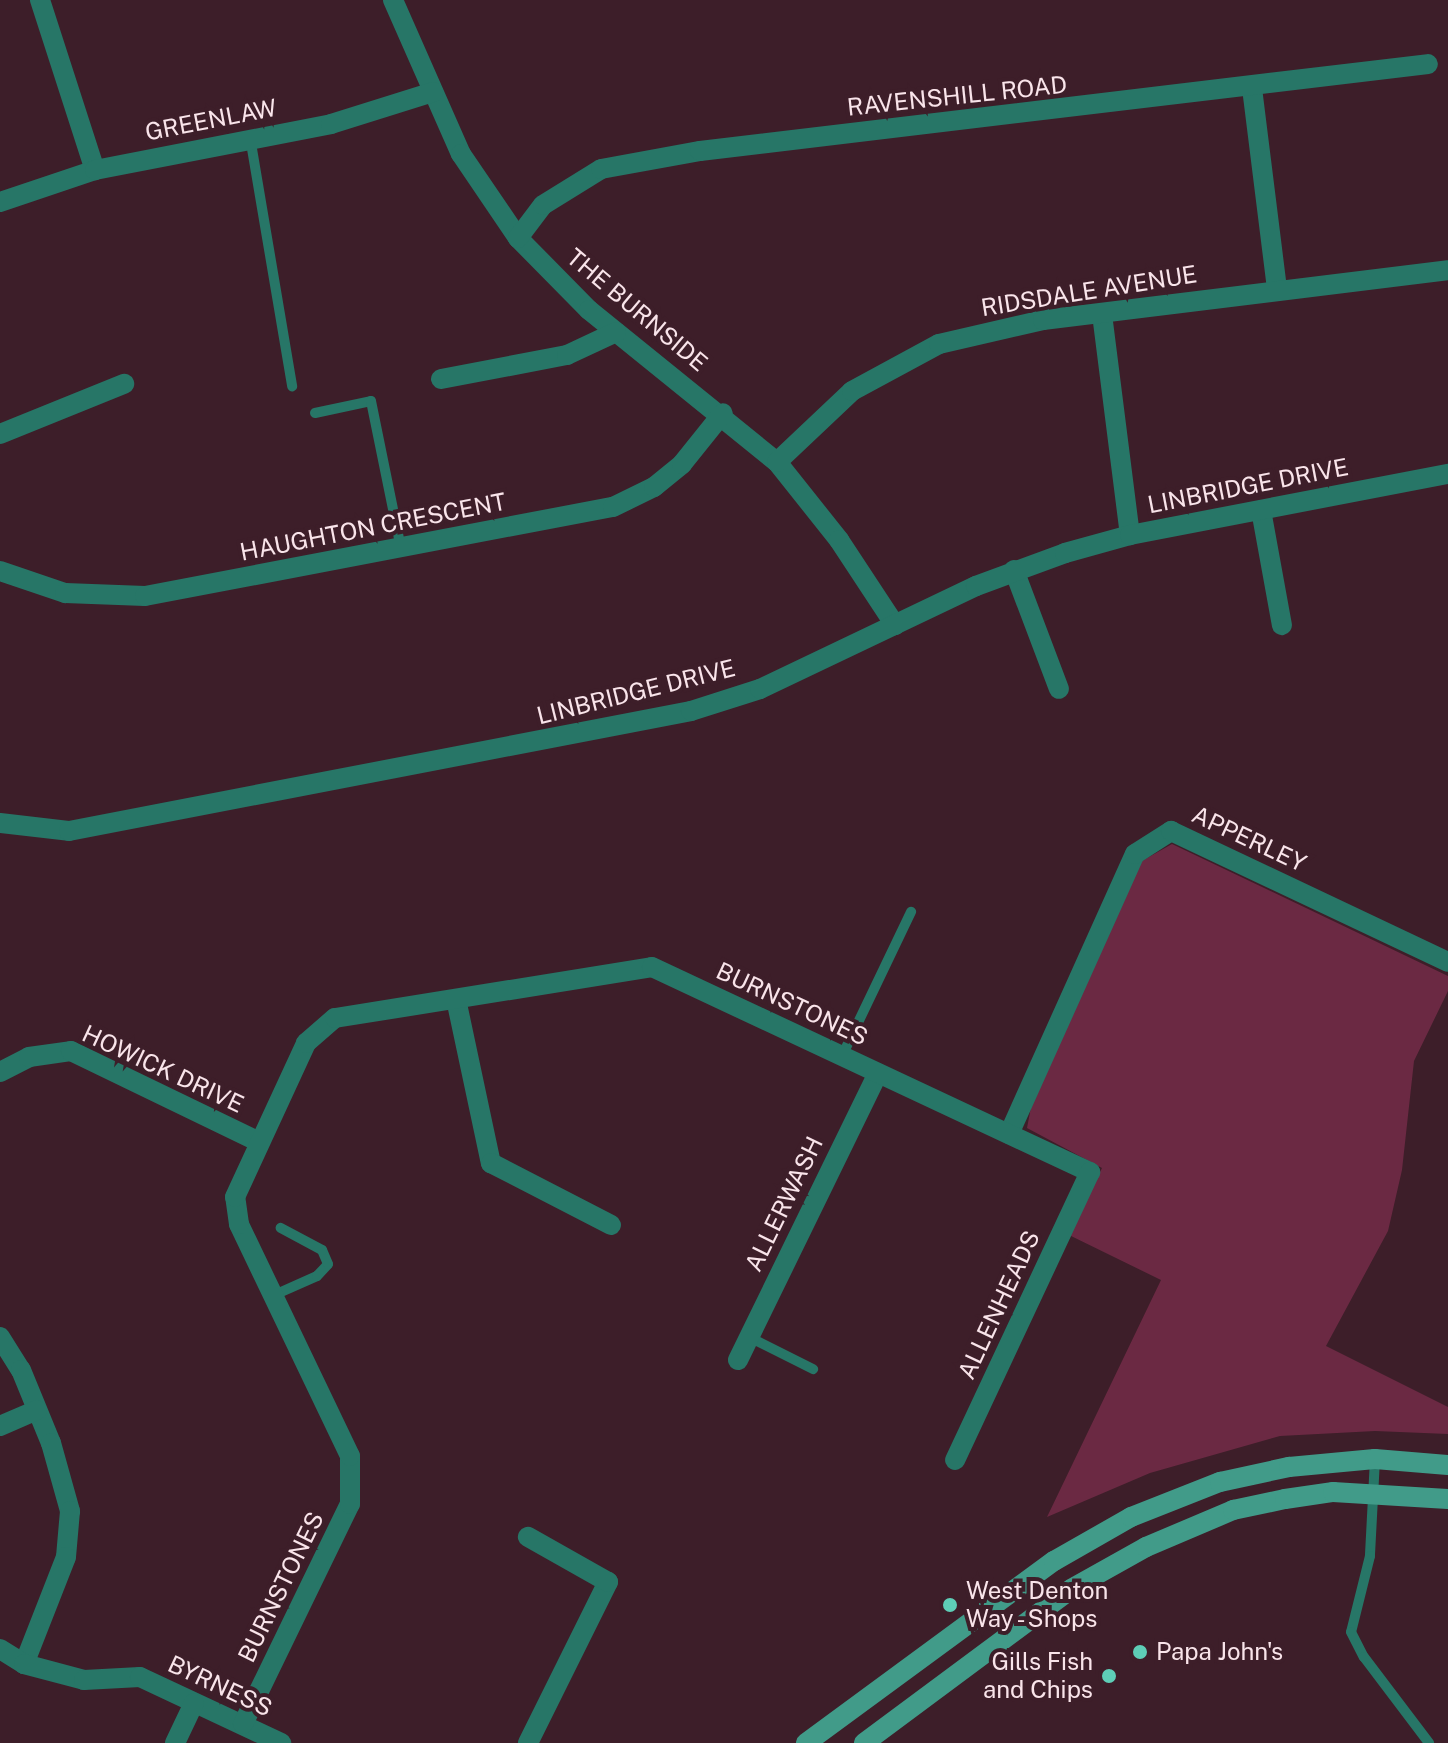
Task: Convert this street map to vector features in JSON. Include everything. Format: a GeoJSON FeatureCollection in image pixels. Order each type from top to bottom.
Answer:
{"type":"FeatureCollection","features":[{"type":"Feature","properties":{"kind":"street"},"geometry":{"type":"LineString","coordinates":[[40,0],[95,170]]}},
{"type":"Feature","properties":{"kind":"street","name":"THE BURNSIDE"},"geometry":{"type":"LineString","coordinates":[[393,0],[461,154],[518,238],[616,332],[723,413],[777,462],[839,540],[895,625]]}},
{"type":"Feature","properties":{"kind":"street","name":"RAVENSHILL ROAD"},"geometry":{"type":"LineString","coordinates":[[518,238],[543,205],[601,169],[700,151],[1252,88],[1428,64]]}},
{"type":"Feature","properties":{"kind":"street"},"geometry":{"type":"LineString","coordinates":[[1252,88],[1277,290]]}},
{"type":"Feature","properties":{"kind":"street","name":"GREENLAW"},"geometry":{"type":"LineString","coordinates":[[0,202],[95,170],[250,137],[331,124],[433,92]]}},
{"type":"Feature","properties":{"kind":"street","name":"RIDSDALE AVENUE"},"geometry":{"type":"LineString","coordinates":[[777,462],[852,391],[939,344],[1043,320],[1448,270]]}},
{"type":"Feature","properties":{"kind":"street"},"geometry":{"type":"LineString","coordinates":[[1102,314],[1130,535]]}},
{"type":"Feature","properties":{"kind":"street"},"geometry":{"type":"LineString","coordinates":[[441,379],[567,355],[616,332]]}},
{"type":"Feature","properties":{"kind":"street"},"geometry":{"type":"LineString","coordinates":[[0,434],[124,384]]}},
{"type":"Feature","properties":{"kind":"street","name":"HAUGHTON CRESCENT"},"geometry":{"type":"LineString","coordinates":[[0,571],[65,593],[145,596],[613,507],[654,487],[682,464],[723,413]]}},
{"type":"Feature","properties":{"kind":"street","name":"LINBRIDGE DRIVE"},"geometry":{"type":"LineString","coordinates":[[0,823],[69,831],[605,730],[760,689],[1014,570],[1130,535],[1448,474]]}},
{"type":"Feature","properties":{"kind":"street"},"geometry":{"type":"LineString","coordinates":[[1261,510],[1282,625]]}},
{"type":"Feature","properties":{"kind":"street"},"geometry":{"type":"LineString","coordinates":[[1014,570],[1059,689]]}},
{"type":"Feature","properties":{"kind":"street","name":"APPERLEY"},"geometry":{"type":"LineString","coordinates":[[1009,1134],[1135,854],[1171,831],[1448,962]]}},
{"type":"Feature","properties":{"kind":"street","name":"BURNSTONES"},"geometry":{"type":"LineString","coordinates":[[243,1724],[350,1504],[350,1456],[239,1224],[235,1197],[306,1043],[335,1018],[652,967],[1090,1172]]}},
{"type":"Feature","properties":{"kind":"street"},"geometry":{"type":"LineString","coordinates":[[456,999],[491,1163],[611,1225]]}},
{"type":"Feature","properties":{"kind":"street","name":"HOWICK DRIVE"},"geometry":{"type":"LineString","coordinates":[[0,1072],[29,1057],[71,1051],[259,1142]]}},
{"type":"Feature","properties":{"kind":"street","name":"ALLERWASH"},"geometry":{"type":"LineString","coordinates":[[738,1360],[747,1336],[878,1073]]}},
{"type":"Feature","properties":{"kind":"street","name":"ALLENHEADS"},"geometry":{"type":"LineString","coordinates":[[955,1460],[1090,1172]]}},
{"type":"Feature","properties":{"kind":"street"},"geometry":{"type":"LineString","coordinates":[[0,1337],[37,1410],[70,1511],[66,1557],[24,1664]]}},
{"type":"Feature","properties":{"kind":"street"},"geometry":{"type":"LineString","coordinates":[[0,1426],[37,1410]]}},
{"type":"Feature","properties":{"kind":"street"},"geometry":{"type":"LineString","coordinates":[[806,1743],[1054,1561],[1131,1517],[1220,1482],[1289,1467],[1375,1459],[1448,1465]]}},
{"type":"Feature","properties":{"kind":"street"},"geometry":{"type":"LineString","coordinates":[[864,1743],[1071,1589],[1146,1547],[1233,1510],[1333,1492],[1374,1492],[1448,1499]]}},
{"type":"Feature","properties":{"kind":"street"},"geometry":{"type":"LineString","coordinates":[[528,1537],[608,1582],[528,1743]]}},
{"type":"Feature","properties":{"kind":"street","name":"BYRNESS"},"geometry":{"type":"LineString","coordinates":[[0,1649],[24,1664],[84,1680],[140,1677],[281,1743]]}},
{"type":"Feature","properties":{"kind":"street"},"geometry":{"type":"LineString","coordinates":[[175,1743],[194,1703]]}},
{"type":"Feature","properties":{"kind":"lane"},"geometry":{"type":"LineString","coordinates":[[250,137],[292,386]]}},
{"type":"Feature","properties":{"kind":"lane"},"geometry":{"type":"LineString","coordinates":[[315,413],[371,401],[401,548]]}},
{"type":"Feature","properties":{"kind":"lane"},"geometry":{"type":"LineString","coordinates":[[842,1056],[911,912]]}},
{"type":"Feature","properties":{"kind":"lane"},"geometry":{"type":"LineString","coordinates":[[272,1296],[317,1276],[328,1264],[322,1250],[281,1228]]}},
{"type":"Feature","properties":{"kind":"lane"},"geometry":{"type":"LineString","coordinates":[[747,1336],[813,1369]]}},
{"type":"Feature","properties":{"kind":"lane"},"geometry":{"type":"LineString","coordinates":[[1375,1459],[1370,1556],[1351,1632],[1364,1657],[1429,1743]]}},
{"type":"Feature","properties":{"kind":"shaded area"},"geometry":{"type":"Polygon","coordinates":[[[1172,844],[1448,976],[1448,991],[1414,1061],[1402,1170],[1388,1231],[1326,1346],[1448,1407],[1448,1434],[1375,1431],[1280,1436],[1150,1473],[1047,1517],[1161,1280],[1069,1235],[1102,1168],[1027,1128],[1031,1107],[1140,862],[1172,844]]]}},
{"type":"Feature","properties":{"kind":"place","name":"West Denton Way - Shops"},"geometry":{"type":"Point","coordinates":[950,1605]}},
{"type":"Feature","properties":{"kind":"place","name":"Papa John's"},"geometry":{"type":"Point","coordinates":[1140,1652]}},
{"type":"Feature","properties":{"kind":"place","name":"Gills Fish and Chips"},"geometry":{"type":"Point","coordinates":[1109,1676]}}]}
